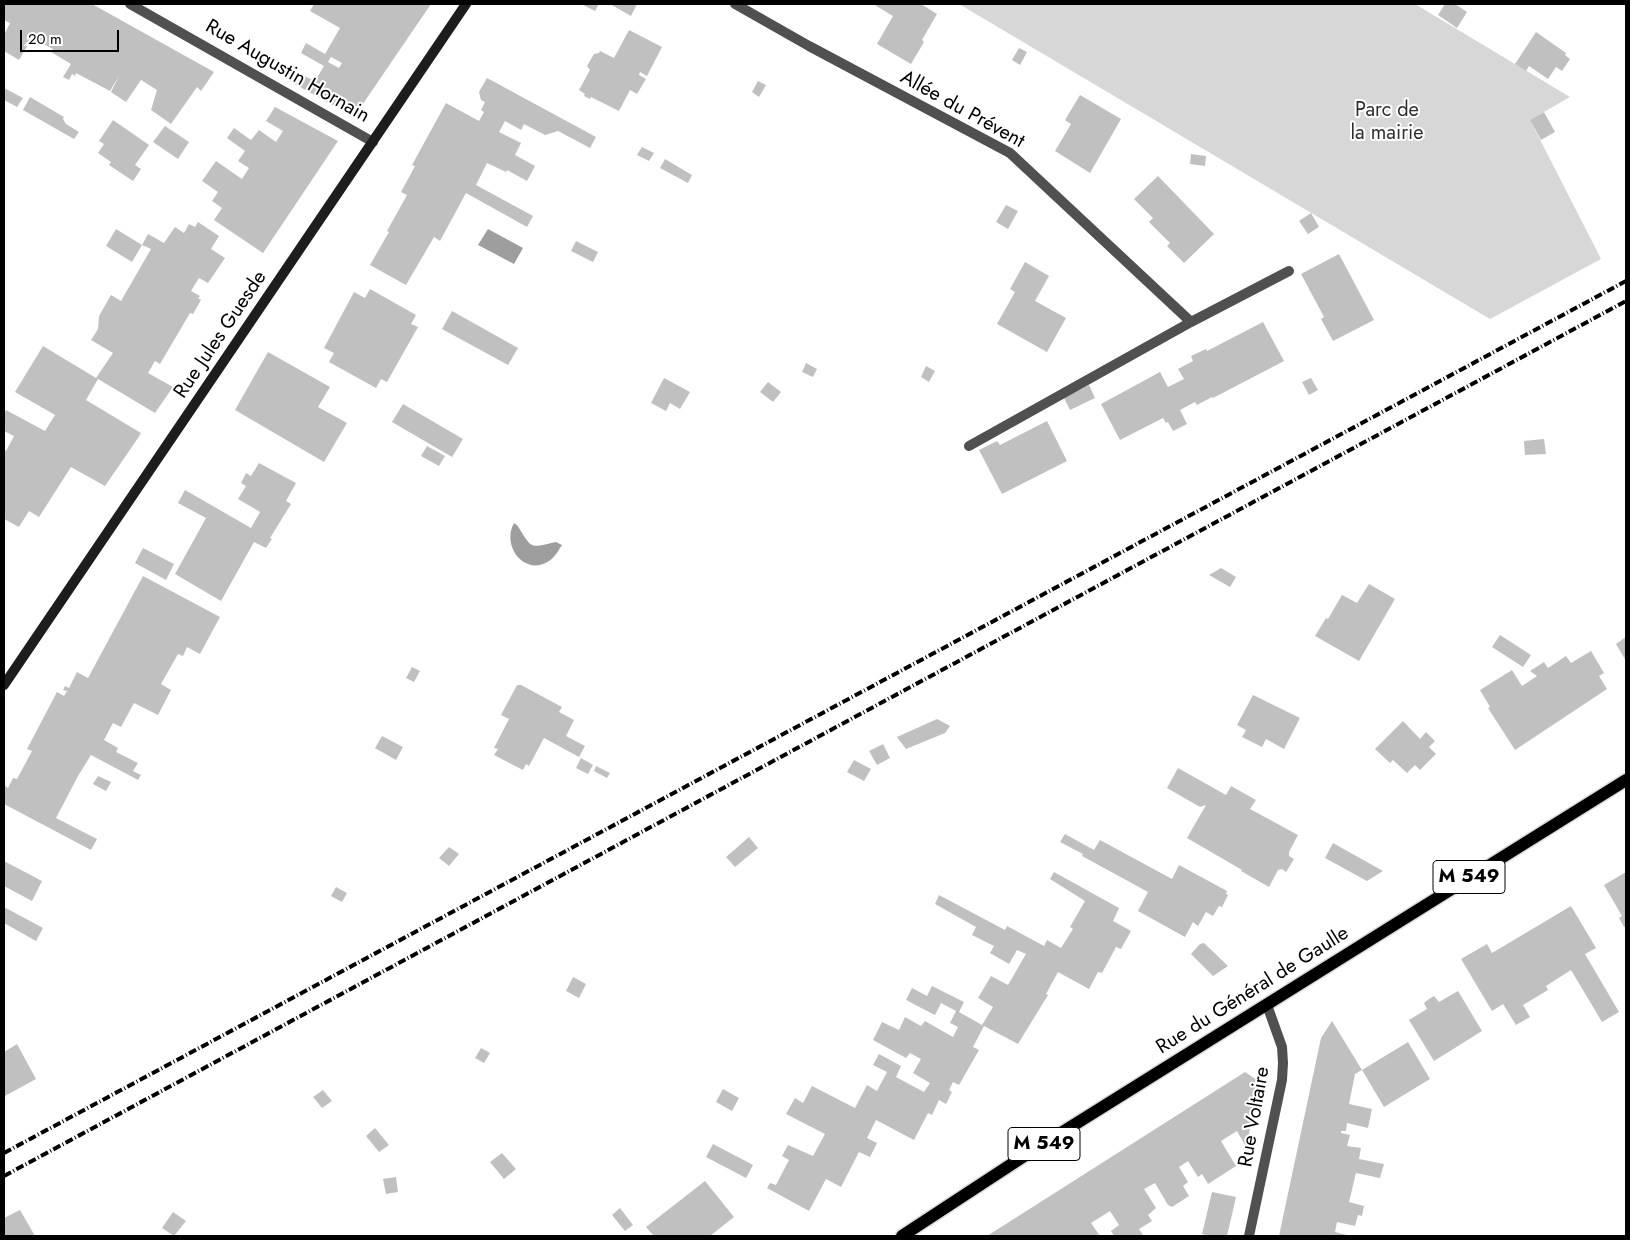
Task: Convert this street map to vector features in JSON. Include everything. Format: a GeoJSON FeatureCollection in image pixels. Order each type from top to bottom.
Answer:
{"type":"FeatureCollection","features":[{"type":"Feature","properties":{"kind":"main road","name":"Rue Jules Guesde"},"geometry":{"type":"LineString","coordinates":[[4,685],[466,4]]}},
{"type":"Feature","properties":{"kind":"main road","name":"Rue du Général de Gaulle"},"geometry":{"type":"LineString","coordinates":[[902,1236],[1021,1158],[1626,780]]}},
{"type":"Feature","properties":{"kind":"street","name":"Rue Augustin Hornain"},"geometry":{"type":"LineString","coordinates":[[130,4],[373,142]]}},
{"type":"Feature","properties":{"kind":"street","name":"Allée du Prévent"},"geometry":{"type":"LineString","coordinates":[[735,4],[809,46],[1010,153],[1191,322]]}},
{"type":"Feature","properties":{"kind":"street"},"geometry":{"type":"LineString","coordinates":[[969,446],[1191,322],[1289,271]]}},
{"type":"Feature","properties":{"kind":"street","name":"Rue Voltaire"},"geometry":{"type":"LineString","coordinates":[[1249,1236],[1282,1080],[1282,1047],[1267,1005]]}},
{"type":"Feature","properties":{"kind":"green space","name":"Parc de la mairie"},"geometry":{"type":"Polygon","coordinates":[[[959,4],[1415,4],[1570,97],[1530,120],[1601,259],[1490,319],[959,4]]]}},
{"type":"Feature","properties":{"kind":"shaded area"},"geometry":{"type":"Polygon","coordinates":[[[488,229],[523,248],[514,264],[478,245],[488,229]]]}},
{"type":"Feature","properties":{"kind":"shaded area"},"geometry":{"type":"Polygon","coordinates":[[[514,523],[532,545],[556,542],[562,545],[555,556],[549,561],[540,565],[524,562],[513,549],[511,532],[514,523]]]}},
{"type":"Feature","properties":{"kind":"building"},"geometry":{"type":"Polygon","coordinates":[[[4,4],[92,4],[214,72],[201,91],[197,87],[171,124],[151,110],[157,90],[141,80],[126,102],[111,92],[119,76],[110,91],[76,73],[75,76],[72,74],[69,80],[63,77],[71,64],[51,52],[53,49],[32,38],[19,60],[4,51],[4,35],[10,23],[4,20],[4,4]]]}},
{"type":"Feature","properties":{"kind":"building"},"geometry":{"type":"Polygon","coordinates":[[[314,4],[431,4],[354,117],[291,82],[296,72],[315,81],[324,66],[301,53],[306,43],[325,54],[340,28],[310,11],[314,4]],[[331,57],[328,62],[339,68],[342,63],[331,57]]]}},
{"type":"Feature","properties":{"kind":"building"},"geometry":{"type":"Polygon","coordinates":[[[581,4],[599,4],[595,11],[581,4]]]}},
{"type":"Feature","properties":{"kind":"building"},"geometry":{"type":"Polygon","coordinates":[[[610,4],[637,4],[631,16],[610,4]]]}},
{"type":"Feature","properties":{"kind":"building"},"geometry":{"type":"Polygon","coordinates":[[[873,4],[921,4],[937,14],[911,64],[877,44],[893,16],[873,4]]]}},
{"type":"Feature","properties":{"kind":"building"},"geometry":{"type":"Polygon","coordinates":[[[1445,4],[1455,4],[1467,12],[1457,28],[1438,15],[1445,4]]]}},
{"type":"Feature","properties":{"kind":"building"},"geometry":{"type":"Polygon","coordinates":[[[629,30],[662,47],[647,76],[640,72],[639,75],[646,79],[637,94],[630,90],[619,111],[591,97],[590,99],[584,96],[585,94],[579,90],[590,70],[587,66],[594,54],[600,51],[614,58],[629,30]]]}},
{"type":"Feature","properties":{"kind":"building"},"geometry":{"type":"Polygon","coordinates":[[[1536,32],[1566,53],[1565,55],[1570,59],[1562,71],[1556,67],[1548,79],[1529,66],[1526,71],[1515,64],[1536,32]]]}},
{"type":"Feature","properties":{"kind":"building"},"geometry":{"type":"Polygon","coordinates":[[[1019,48],[1027,52],[1020,65],[1012,60],[1019,48]]]}},
{"type":"Feature","properties":{"kind":"building"},"geometry":{"type":"Polygon","coordinates":[[[487,78],[596,137],[590,148],[558,131],[545,135],[524,124],[521,130],[505,121],[499,132],[521,143],[515,155],[535,166],[527,181],[507,170],[506,172],[487,163],[476,185],[533,216],[527,227],[466,193],[440,241],[434,237],[406,285],[370,265],[407,195],[401,192],[415,166],[412,165],[446,103],[479,121],[484,112],[481,110],[485,102],[481,100],[479,92],[487,78]]]}},
{"type":"Feature","properties":{"kind":"building"},"geometry":{"type":"Polygon","coordinates":[[[758,81],[766,85],[759,97],[752,92],[758,81]]]}},
{"type":"Feature","properties":{"kind":"building"},"geometry":{"type":"Polygon","coordinates":[[[4,88],[23,98],[17,107],[4,100],[4,88]]]}},
{"type":"Feature","properties":{"kind":"building"},"geometry":{"type":"Polygon","coordinates":[[[1080,95],[1121,119],[1090,173],[1055,151],[1071,124],[1065,120],[1080,95]]]}},
{"type":"Feature","properties":{"kind":"building"},"geometry":{"type":"Polygon","coordinates":[[[30,97],[64,117],[63,119],[66,124],[79,132],[74,139],[23,110],[30,97]]]}},
{"type":"Feature","properties":{"kind":"building"},"geometry":{"type":"Polygon","coordinates":[[[275,107],[338,141],[263,253],[214,220],[222,208],[212,201],[218,192],[202,181],[216,161],[242,179],[249,168],[238,161],[245,151],[227,138],[234,128],[251,140],[259,130],[276,142],[283,131],[266,121],[275,107]]]}},
{"type":"Feature","properties":{"kind":"building"},"geometry":{"type":"Polygon","coordinates":[[[1544,112],[1555,132],[1541,140],[1530,120],[1544,112]]]}},
{"type":"Feature","properties":{"kind":"building"},"geometry":{"type":"Polygon","coordinates":[[[113,120],[149,145],[135,165],[141,169],[133,181],[109,165],[111,162],[98,153],[104,144],[99,141],[113,120]]]}},
{"type":"Feature","properties":{"kind":"building"},"geometry":{"type":"Polygon","coordinates":[[[165,126],[189,142],[178,159],[153,142],[165,126]]]}},
{"type":"Feature","properties":{"kind":"building"},"geometry":{"type":"Polygon","coordinates":[[[642,147],[654,153],[649,161],[637,155],[642,147]]]}},
{"type":"Feature","properties":{"kind":"building"},"geometry":{"type":"Polygon","coordinates":[[[1191,154],[1206,156],[1205,166],[1190,164],[1191,154]]]}},
{"type":"Feature","properties":{"kind":"building"},"geometry":{"type":"Polygon","coordinates":[[[665,159],[692,175],[688,183],[660,168],[665,159]]]}},
{"type":"Feature","properties":{"kind":"building"},"geometry":{"type":"Polygon","coordinates":[[[1158,176],[1214,234],[1184,263],[1167,246],[1170,243],[1149,222],[1153,218],[1134,199],[1158,176]]]}},
{"type":"Feature","properties":{"kind":"building"},"geometry":{"type":"Polygon","coordinates":[[[1006,205],[1018,211],[1008,229],[996,222],[1006,205]]]}},
{"type":"Feature","properties":{"kind":"building"},"geometry":{"type":"Polygon","coordinates":[[[1311,213],[1319,227],[1308,234],[1299,221],[1311,213]]]}},
{"type":"Feature","properties":{"kind":"building"},"geometry":{"type":"Polygon","coordinates":[[[198,222],[219,236],[211,249],[225,258],[208,283],[199,278],[191,291],[200,296],[198,298],[201,300],[193,314],[190,313],[160,364],[155,361],[148,373],[173,387],[155,413],[98,379],[86,400],[141,433],[105,486],[71,467],[39,517],[29,511],[19,527],[4,519],[4,450],[6,451],[14,436],[4,431],[4,413],[6,410],[45,431],[55,415],[15,392],[43,346],[96,378],[113,353],[91,340],[98,329],[99,316],[111,295],[121,301],[151,249],[142,245],[148,234],[164,243],[175,227],[184,233],[189,224],[195,227],[198,222]]]}},
{"type":"Feature","properties":{"kind":"building"},"geometry":{"type":"Polygon","coordinates":[[[116,229],[142,245],[132,262],[106,246],[116,229]]]}},
{"type":"Feature","properties":{"kind":"building"},"geometry":{"type":"Polygon","coordinates":[[[576,241],[598,252],[593,262],[571,251],[576,241]]]}},
{"type":"Feature","properties":{"kind":"building"},"geometry":{"type":"Polygon","coordinates":[[[1339,254],[1374,320],[1333,341],[1321,319],[1324,317],[1301,274],[1339,254]]]}},
{"type":"Feature","properties":{"kind":"building"},"geometry":{"type":"Polygon","coordinates":[[[1025,262],[1049,276],[1035,301],[1066,318],[1047,352],[997,324],[1015,292],[1010,289],[1025,262]]]}},
{"type":"Feature","properties":{"kind":"building"},"geometry":{"type":"Polygon","coordinates":[[[370,289],[416,315],[411,324],[418,327],[387,382],[381,379],[376,388],[329,362],[334,353],[324,348],[354,292],[365,298],[370,289]]]}},
{"type":"Feature","properties":{"kind":"building"},"geometry":{"type":"Polygon","coordinates":[[[452,311],[518,348],[508,365],[442,329],[452,311]]]}},
{"type":"Feature","properties":{"kind":"building"},"geometry":{"type":"Polygon","coordinates":[[[1263,322],[1284,361],[1213,398],[1197,405],[1195,402],[1180,410],[1187,424],[1173,431],[1168,422],[1166,423],[1163,418],[1120,440],[1101,404],[1160,372],[1168,387],[1184,379],[1178,369],[1193,361],[1191,356],[1206,349],[1207,351],[1263,322]]]}},
{"type":"Feature","properties":{"kind":"building"},"geometry":{"type":"Polygon","coordinates":[[[268,352],[330,387],[318,407],[347,423],[324,462],[235,410],[268,352]]]}},
{"type":"Feature","properties":{"kind":"building"},"geometry":{"type":"Polygon","coordinates":[[[806,363],[817,369],[813,377],[802,372],[806,363]]]}},
{"type":"Feature","properties":{"kind":"building"},"geometry":{"type":"Polygon","coordinates":[[[926,366],[935,371],[929,382],[921,377],[926,366]]]}},
{"type":"Feature","properties":{"kind":"building"},"geometry":{"type":"Polygon","coordinates":[[[664,378],[690,392],[680,409],[670,403],[666,411],[651,403],[664,378]]]}},
{"type":"Feature","properties":{"kind":"building"},"geometry":{"type":"Polygon","coordinates":[[[1311,378],[1318,390],[1309,395],[1302,382],[1311,378]]]}},
{"type":"Feature","properties":{"kind":"building"},"geometry":{"type":"Polygon","coordinates":[[[768,382],[781,392],[773,402],[760,392],[768,382]]]}},
{"type":"Feature","properties":{"kind":"building"},"geometry":{"type":"Polygon","coordinates":[[[1089,385],[1095,398],[1070,410],[1064,398],[1089,385]]]}},
{"type":"Feature","properties":{"kind":"building"},"geometry":{"type":"Polygon","coordinates":[[[403,404],[463,439],[452,457],[392,422],[403,404]]]}},
{"type":"Feature","properties":{"kind":"building"},"geometry":{"type":"Polygon","coordinates":[[[1047,421],[1067,461],[1002,494],[979,450],[997,441],[1000,445],[1047,421]]]}},
{"type":"Feature","properties":{"kind":"building"},"geometry":{"type":"Polygon","coordinates":[[[1544,439],[1546,454],[1525,455],[1524,441],[1544,439]]]}},
{"type":"Feature","properties":{"kind":"building"},"geometry":{"type":"Polygon","coordinates":[[[427,446],[445,456],[439,466],[421,456],[427,446]]]}},
{"type":"Feature","properties":{"kind":"building"},"geometry":{"type":"Polygon","coordinates":[[[259,463],[296,483],[286,501],[291,504],[266,548],[254,542],[221,601],[175,574],[206,518],[178,503],[185,490],[251,528],[260,512],[238,499],[246,486],[241,483],[246,473],[251,476],[259,463]]]}},
{"type":"Feature","properties":{"kind":"building"},"geometry":{"type":"Polygon","coordinates":[[[143,548],[174,564],[166,580],[135,563],[143,548]]]}},
{"type":"Feature","properties":{"kind":"building"},"geometry":{"type":"Polygon","coordinates":[[[1221,568],[1236,577],[1230,587],[1209,575],[1221,568]]]}},
{"type":"Feature","properties":{"kind":"building"},"geometry":{"type":"Polygon","coordinates":[[[143,576],[220,617],[200,654],[187,647],[183,656],[178,654],[161,684],[171,690],[158,715],[134,703],[121,727],[113,723],[104,740],[118,748],[116,752],[138,763],[133,771],[141,775],[138,780],[91,755],[78,776],[56,818],[97,839],[91,850],[4,804],[4,785],[8,788],[13,778],[17,779],[32,751],[27,749],[57,692],[64,696],[67,691],[63,690],[65,686],[69,688],[77,672],[88,678],[143,576]]]}},
{"type":"Feature","properties":{"kind":"building"},"geometry":{"type":"Polygon","coordinates":[[[1369,584],[1395,599],[1359,661],[1315,636],[1326,618],[1328,619],[1342,595],[1357,603],[1369,584]]]}},
{"type":"Feature","properties":{"kind":"building"},"geometry":{"type":"Polygon","coordinates":[[[1500,635],[1531,655],[1523,667],[1492,647],[1500,635]]]}},
{"type":"Feature","properties":{"kind":"building"},"geometry":{"type":"Polygon","coordinates":[[[1626,637],[1626,661],[1616,644],[1626,637]]]}},
{"type":"Feature","properties":{"kind":"building"},"geometry":{"type":"Polygon","coordinates":[[[1591,651],[1604,673],[1599,676],[1607,689],[1515,750],[1488,708],[1490,707],[1480,690],[1512,670],[1522,686],[1537,676],[1530,671],[1544,662],[1548,668],[1566,656],[1571,663],[1591,651]]]}},
{"type":"Feature","properties":{"kind":"building"},"geometry":{"type":"Polygon","coordinates":[[[412,667],[420,671],[414,682],[406,678],[412,667]]]}},
{"type":"Feature","properties":{"kind":"building"},"geometry":{"type":"Polygon","coordinates":[[[517,685],[521,685],[562,707],[559,712],[574,720],[566,736],[585,746],[579,757],[544,738],[529,766],[526,764],[523,770],[494,755],[498,749],[494,748],[509,719],[501,715],[517,685]]]}},
{"type":"Feature","properties":{"kind":"building"},"geometry":{"type":"Polygon","coordinates":[[[1253,695],[1300,718],[1284,749],[1266,739],[1262,747],[1242,737],[1246,730],[1237,725],[1253,695]]]}},
{"type":"Feature","properties":{"kind":"building"},"geometry":{"type":"Polygon","coordinates":[[[937,719],[950,726],[945,733],[906,749],[897,737],[937,719]]]}},
{"type":"Feature","properties":{"kind":"building"},"geometry":{"type":"Polygon","coordinates":[[[1403,721],[1420,739],[1426,732],[1435,741],[1429,747],[1436,754],[1420,770],[1415,765],[1407,773],[1393,760],[1390,763],[1375,749],[1403,721]]]}},
{"type":"Feature","properties":{"kind":"building"},"geometry":{"type":"Polygon","coordinates":[[[382,736],[403,747],[396,760],[375,748],[382,736]]]}},
{"type":"Feature","properties":{"kind":"building"},"geometry":{"type":"Polygon","coordinates":[[[883,744],[890,758],[877,765],[869,751],[883,744]]]}},
{"type":"Feature","properties":{"kind":"building"},"geometry":{"type":"Polygon","coordinates":[[[581,758],[593,765],[588,774],[576,768],[581,758]]]}},
{"type":"Feature","properties":{"kind":"building"},"geometry":{"type":"Polygon","coordinates":[[[854,760],[871,769],[864,781],[847,772],[854,760]]]}},
{"type":"Feature","properties":{"kind":"building"},"geometry":{"type":"Polygon","coordinates":[[[596,766],[610,773],[607,778],[594,771],[596,766]]]}},
{"type":"Feature","properties":{"kind":"building"},"geometry":{"type":"Polygon","coordinates":[[[1178,768],[1226,795],[1231,786],[1256,800],[1250,809],[1298,835],[1289,852],[1289,856],[1294,859],[1286,872],[1282,869],[1278,870],[1269,887],[1187,838],[1206,805],[1200,807],[1167,788],[1178,768]]]}},
{"type":"Feature","properties":{"kind":"building"},"geometry":{"type":"Polygon","coordinates":[[[98,776],[111,782],[106,791],[93,784],[98,776]]]}},
{"type":"Feature","properties":{"kind":"building"},"geometry":{"type":"Polygon","coordinates":[[[1065,834],[1094,850],[1100,840],[1172,879],[1179,865],[1227,891],[1226,894],[1228,895],[1222,907],[1219,906],[1213,916],[1206,912],[1198,926],[1193,922],[1185,937],[1138,911],[1148,892],[1060,842],[1065,834]]]}},
{"type":"Feature","properties":{"kind":"building"},"geometry":{"type":"Polygon","coordinates":[[[749,837],[758,848],[735,867],[726,857],[749,837]]]}},
{"type":"Feature","properties":{"kind":"building"},"geometry":{"type":"Polygon","coordinates":[[[1333,843],[1383,871],[1367,881],[1325,858],[1333,843]]]}},
{"type":"Feature","properties":{"kind":"building"},"geometry":{"type":"Polygon","coordinates":[[[449,847],[459,854],[449,866],[439,858],[449,847]]]}},
{"type":"Feature","properties":{"kind":"building"},"geometry":{"type":"Polygon","coordinates":[[[4,861],[42,881],[32,901],[4,886],[4,861]]]}},
{"type":"Feature","properties":{"kind":"building"},"geometry":{"type":"Polygon","coordinates":[[[1054,872],[1119,908],[1113,921],[1131,931],[1121,949],[1116,947],[1102,973],[1098,972],[1089,989],[1058,972],[1046,994],[1048,995],[1018,1044],[984,1026],[973,1047],[979,1050],[959,1085],[953,1082],[949,1090],[952,1092],[946,1104],[939,1100],[932,1115],[928,1113],[914,1140],[876,1120],[867,1138],[877,1143],[870,1157],[859,1152],[841,1187],[826,1179],[809,1211],[767,1188],[770,1183],[776,1185],[789,1160],[782,1156],[788,1145],[813,1156],[825,1134],[786,1114],[795,1098],[803,1103],[812,1086],[855,1108],[867,1085],[877,1091],[887,1072],[873,1065],[879,1054],[901,1066],[896,1077],[924,1092],[930,1083],[913,1073],[921,1059],[910,1053],[906,1058],[873,1040],[882,1022],[899,1030],[905,1017],[921,1026],[925,1021],[953,1037],[958,1027],[950,1023],[956,1011],[941,1003],[935,1015],[906,1000],[912,988],[927,996],[932,986],[964,1002],[959,1012],[982,1025],[993,1007],[978,998],[991,976],[1008,985],[1026,954],[1017,950],[1009,964],[990,953],[994,946],[972,935],[976,927],[935,904],[939,895],[1005,930],[1007,926],[1044,946],[1047,940],[1061,948],[1073,929],[1070,927],[1085,901],[1050,879],[1054,872]]]}},
{"type":"Feature","properties":{"kind":"building"},"geometry":{"type":"Polygon","coordinates":[[[1626,872],[1626,926],[1624,927],[1619,918],[1622,916],[1604,885],[1626,872]]]}},
{"type":"Feature","properties":{"kind":"building"},"geometry":{"type":"Polygon","coordinates":[[[336,887],[347,893],[342,902],[331,896],[336,887]]]}},
{"type":"Feature","properties":{"kind":"building"},"geometry":{"type":"Polygon","coordinates":[[[1571,906],[1596,948],[1585,954],[1619,1012],[1602,1022],[1571,970],[1546,986],[1548,990],[1523,1005],[1530,1017],[1516,1025],[1503,1004],[1492,1011],[1461,959],[1487,944],[1492,953],[1571,906]]]}},
{"type":"Feature","properties":{"kind":"building"},"geometry":{"type":"Polygon","coordinates":[[[4,907],[43,928],[36,941],[4,923],[4,907]]]}},
{"type":"Feature","properties":{"kind":"building"},"geometry":{"type":"Polygon","coordinates":[[[1204,943],[1228,966],[1213,976],[1191,954],[1200,944],[1204,943]]]}},
{"type":"Feature","properties":{"kind":"building"},"geometry":{"type":"Polygon","coordinates":[[[573,977],[586,984],[579,998],[566,991],[573,977]]]}},
{"type":"Feature","properties":{"kind":"building"},"geometry":{"type":"Polygon","coordinates":[[[1458,991],[1482,1031],[1434,1061],[1409,1020],[1427,1009],[1424,1003],[1434,996],[1439,1002],[1458,991]]]}},
{"type":"Feature","properties":{"kind":"building"},"geometry":{"type":"Polygon","coordinates":[[[1332,1021],[1362,1070],[1355,1074],[1349,1104],[1372,1109],[1368,1128],[1347,1123],[1346,1131],[1341,1131],[1341,1133],[1350,1135],[1347,1146],[1361,1148],[1359,1159],[1384,1164],[1380,1178],[1356,1173],[1349,1202],[1364,1206],[1362,1216],[1358,1215],[1355,1226],[1337,1222],[1335,1232],[1351,1236],[1279,1236],[1321,1038],[1332,1021]]]}},
{"type":"Feature","properties":{"kind":"building"},"geometry":{"type":"Polygon","coordinates":[[[1408,1042],[1430,1079],[1384,1107],[1362,1070],[1408,1042]]]}},
{"type":"Feature","properties":{"kind":"building"},"geometry":{"type":"Polygon","coordinates":[[[17,1044],[36,1079],[5,1096],[4,1052],[17,1044]]]}},
{"type":"Feature","properties":{"kind":"building"},"geometry":{"type":"Polygon","coordinates":[[[481,1048],[490,1053],[484,1063],[475,1058],[481,1048]]]}},
{"type":"Feature","properties":{"kind":"building"},"geometry":{"type":"Polygon","coordinates":[[[1245,1072],[1260,1082],[1246,1147],[1237,1131],[1221,1141],[1236,1166],[1208,1184],[1202,1174],[1198,1177],[1188,1161],[1179,1167],[1188,1182],[1183,1186],[1189,1196],[1172,1207],[1168,1205],[1155,1183],[1144,1189],[1156,1208],[1148,1215],[1152,1221],[1139,1229],[1143,1235],[1114,1236],[1111,1231],[1119,1225],[1110,1211],[1091,1223],[1100,1236],[987,1236],[1245,1072]]]}},
{"type":"Feature","properties":{"kind":"building"},"geometry":{"type":"Polygon","coordinates":[[[723,1089],[739,1098],[732,1111],[716,1102],[723,1089]]]}},
{"type":"Feature","properties":{"kind":"building"},"geometry":{"type":"Polygon","coordinates":[[[323,1090],[332,1101],[322,1108],[313,1097],[323,1090]]]}},
{"type":"Feature","properties":{"kind":"building"},"geometry":{"type":"Polygon","coordinates":[[[375,1128],[389,1145],[379,1152],[366,1136],[375,1128]]]}},
{"type":"Feature","properties":{"kind":"building"},"geometry":{"type":"Polygon","coordinates":[[[713,1144],[753,1165],[746,1178],[706,1157],[713,1144]]]}},
{"type":"Feature","properties":{"kind":"building"},"geometry":{"type":"Polygon","coordinates":[[[502,1153],[516,1169],[504,1179],[490,1162],[502,1153]]]}},
{"type":"Feature","properties":{"kind":"building"},"geometry":{"type":"Polygon","coordinates":[[[396,1177],[398,1192],[386,1194],[383,1179],[396,1177]]]}},
{"type":"Feature","properties":{"kind":"building"},"geometry":{"type":"Polygon","coordinates":[[[705,1181],[734,1217],[710,1236],[654,1236],[646,1227],[705,1181]]]}},
{"type":"Feature","properties":{"kind":"building"},"geometry":{"type":"Polygon","coordinates":[[[1212,1192],[1236,1197],[1227,1236],[1202,1234],[1212,1192]]]}},
{"type":"Feature","properties":{"kind":"building"},"geometry":{"type":"Polygon","coordinates":[[[620,1208],[633,1225],[625,1231],[612,1215],[620,1208]]]}},
{"type":"Feature","properties":{"kind":"building"},"geometry":{"type":"Polygon","coordinates":[[[20,1210],[35,1236],[4,1236],[4,1218],[20,1210]]]}},
{"type":"Feature","properties":{"kind":"building"},"geometry":{"type":"Polygon","coordinates":[[[173,1212],[186,1221],[174,1236],[162,1228],[173,1212]]]}},
{"type":"Feature","properties":{"kind":"railway"},"geometry":{"type":"LineString","coordinates":[[4,1153],[1626,281]]}},
{"type":"Feature","properties":{"kind":"railway"},"geometry":{"type":"LineString","coordinates":[[4,1176],[1626,301]]}}]}
